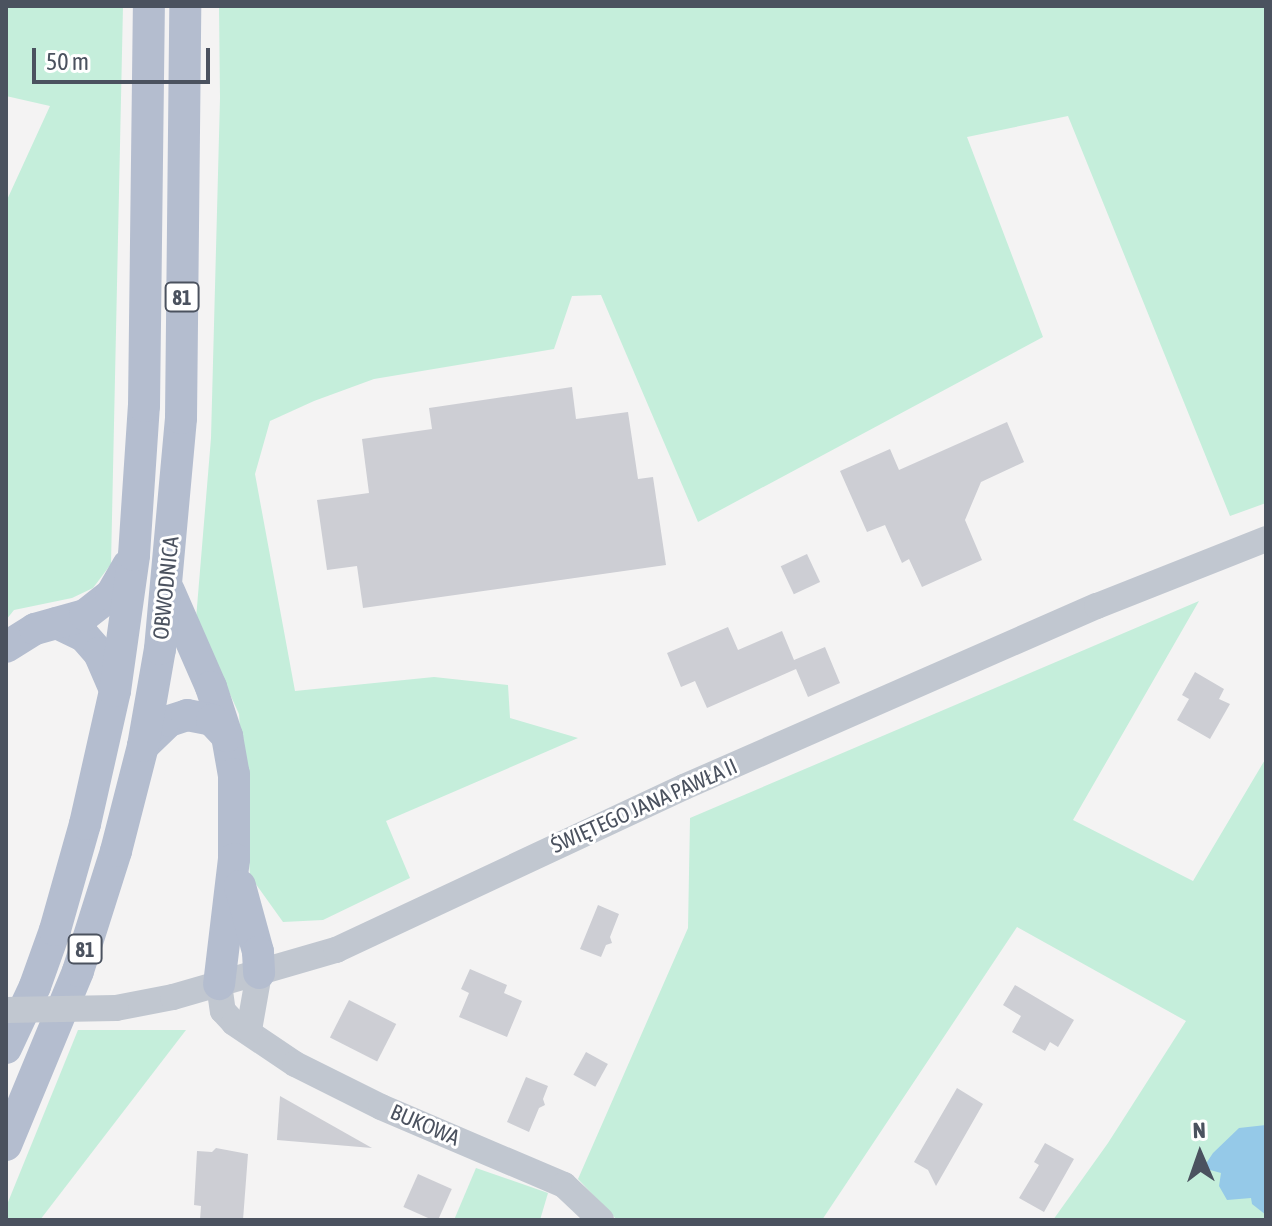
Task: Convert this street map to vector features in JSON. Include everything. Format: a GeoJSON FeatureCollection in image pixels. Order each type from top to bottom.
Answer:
{"type":"FeatureCollection","features":[{"type":"Feature","properties":{"kind":"main road","name":"OBWODNICA"},"geometry":{"type":"LineString","coordinates":[[6,1048],[55,930],[85,824],[115,691],[134,555],[144,406],[149,6]]}},
{"type":"Feature","properties":{"kind":"main road","name":"OBWODNICA"},"geometry":{"type":"LineString","coordinates":[[6,1145],[78,971],[116,851],[143,746],[168,588],[181,418],[185,6]]}},
{"type":"Feature","properties":{"kind":"main road"},"geometry":{"type":"LineString","coordinates":[[6,647],[35,629],[85,615],[111,595],[134,555]]}},
{"type":"Feature","properties":{"kind":"main road"},"geometry":{"type":"LineString","coordinates":[[168,588],[211,687],[227,736],[234,774],[234,859],[219,984]]}},
{"type":"Feature","properties":{"kind":"main road"},"geometry":{"type":"LineString","coordinates":[[57,623],[84,636],[99,653],[115,691]]}},
{"type":"Feature","properties":{"kind":"main road"},"geometry":{"type":"LineString","coordinates":[[143,746],[169,721],[187,715],[212,720],[227,736]]}},
{"type":"Feature","properties":{"kind":"main road"},"geometry":{"type":"LineString","coordinates":[[234,859],[258,952],[259,973]]}},
{"type":"Feature","properties":{"kind":"street","name":"ŚWIĘTEGO JANA PAWŁA II"},"geometry":{"type":"LineString","coordinates":[[6,1010],[116,1008],[219,984],[336,950],[699,781],[1097,606],[1266,539]]}},
{"type":"Feature","properties":{"kind":"street"},"geometry":{"type":"LineString","coordinates":[[249,1030],[259,973]]}},
{"type":"Feature","properties":{"kind":"street","name":"BUKOWA"},"geometry":{"type":"LineString","coordinates":[[219,984],[223,1011],[234,1023],[249,1030],[295,1064],[381,1107],[564,1185],[601,1220]]}},
{"type":"Feature","properties":{"kind":"green space"},"geometry":{"type":"Polygon","coordinates":[[[6,6],[123,6],[111,564],[93,588],[72,598],[14,610],[6,620],[6,202],[50,106],[6,96],[6,6]]]}},
{"type":"Feature","properties":{"kind":"green space"},"geometry":{"type":"Polygon","coordinates":[[[219,6],[1266,6],[1266,503],[1230,516],[1068,116],[967,137],[1043,337],[698,522],[601,295],[572,296],[554,349],[374,379],[314,401],[270,421],[255,474],[295,691],[434,677],[508,685],[510,718],[578,738],[386,821],[410,878],[323,920],[283,922],[250,876],[239,714],[196,619],[211,438],[220,98],[219,6]]]}},
{"type":"Feature","properties":{"kind":"green space"},"geometry":{"type":"Polygon","coordinates":[[[1199,601],[1073,820],[1193,881],[1266,758],[1266,1220],[1053,1220],[1108,1143],[1186,1021],[1017,927],[822,1220],[617,1220],[578,1179],[688,928],[690,818],[1199,601]]]}},
{"type":"Feature","properties":{"kind":"green space"},"geometry":{"type":"Polygon","coordinates":[[[78,1030],[186,1030],[40,1220],[6,1220],[6,1207],[78,1030]]]}},
{"type":"Feature","properties":{"kind":"green space"},"geometry":{"type":"Polygon","coordinates":[[[476,1168],[548,1193],[540,1220],[454,1220],[476,1168]]]}},
{"type":"Feature","properties":{"kind":"water"},"geometry":{"type":"Polygon","coordinates":[[[1266,1125],[1266,1215],[1252,1204],[1251,1198],[1227,1200],[1219,1186],[1221,1173],[1203,1168],[1213,1153],[1239,1128],[1266,1125]]]}},
{"type":"Feature","properties":{"kind":"building"},"geometry":{"type":"Polygon","coordinates":[[[572,387],[576,419],[628,412],[638,479],[653,477],[666,565],[363,608],[357,566],[327,570],[317,500],[369,493],[362,439],[432,429],[429,408],[572,387]]]}},
{"type":"Feature","properties":{"kind":"building"},"geometry":{"type":"Polygon","coordinates":[[[1007,422],[1024,462],[981,482],[965,520],[982,560],[922,587],[909,559],[902,563],[885,525],[867,532],[840,471],[890,449],[899,470],[1007,422]]]}},
{"type":"Feature","properties":{"kind":"building"},"geometry":{"type":"Polygon","coordinates":[[[807,554],[820,582],[794,594],[781,566],[807,554]]]}},
{"type":"Feature","properties":{"kind":"building"},"geometry":{"type":"Polygon","coordinates":[[[728,627],[738,650],[782,631],[794,660],[825,647],[840,683],[808,697],[796,669],[707,708],[695,681],[681,687],[667,653],[728,627]]]}},
{"type":"Feature","properties":{"kind":"building"},"geometry":{"type":"Polygon","coordinates":[[[1195,672],[1224,689],[1219,699],[1230,704],[1210,739],[1177,720],[1189,699],[1182,695],[1195,672]]]}},
{"type":"Feature","properties":{"kind":"building"},"geometry":{"type":"Polygon","coordinates":[[[598,905],[619,914],[610,937],[612,943],[606,945],[601,957],[580,949],[598,905]]]}},
{"type":"Feature","properties":{"kind":"building"},"geometry":{"type":"Polygon","coordinates":[[[470,969],[507,985],[504,993],[522,1001],[507,1037],[459,1017],[469,993],[461,989],[470,969]]]}},
{"type":"Feature","properties":{"kind":"building"},"geometry":{"type":"Polygon","coordinates":[[[1015,985],[1074,1020],[1058,1047],[1050,1042],[1045,1051],[1012,1032],[1021,1016],[1003,1005],[1015,985]]]}},
{"type":"Feature","properties":{"kind":"building"},"geometry":{"type":"Polygon","coordinates":[[[349,1000],[396,1024],[377,1061],[330,1037],[349,1000]]]}},
{"type":"Feature","properties":{"kind":"building"},"geometry":{"type":"Polygon","coordinates":[[[586,1052],[608,1064],[595,1087],[573,1075],[586,1052]]]}},
{"type":"Feature","properties":{"kind":"building"},"geometry":{"type":"Polygon","coordinates":[[[526,1077],[548,1086],[543,1099],[545,1105],[539,1108],[529,1132],[507,1122],[526,1077]]]}},
{"type":"Feature","properties":{"kind":"building"},"geometry":{"type":"Polygon","coordinates":[[[957,1088],[983,1104],[936,1186],[928,1170],[914,1162],[957,1088]]]}},
{"type":"Feature","properties":{"kind":"building"},"geometry":{"type":"Polygon","coordinates":[[[280,1096],[372,1148],[277,1140],[280,1096]]]}},
{"type":"Feature","properties":{"kind":"building"},"geometry":{"type":"Polygon","coordinates":[[[1045,1143],[1074,1159],[1044,1212],[1019,1198],[1039,1165],[1034,1162],[1045,1143]]]}},
{"type":"Feature","properties":{"kind":"building"},"geometry":{"type":"Polygon","coordinates":[[[216,1148],[248,1154],[243,1220],[200,1220],[201,1206],[194,1205],[197,1151],[212,1152],[216,1148]]]}},
{"type":"Feature","properties":{"kind":"building"},"geometry":{"type":"Polygon","coordinates":[[[418,1174],[452,1189],[438,1220],[403,1207],[418,1174]]]}}]}
